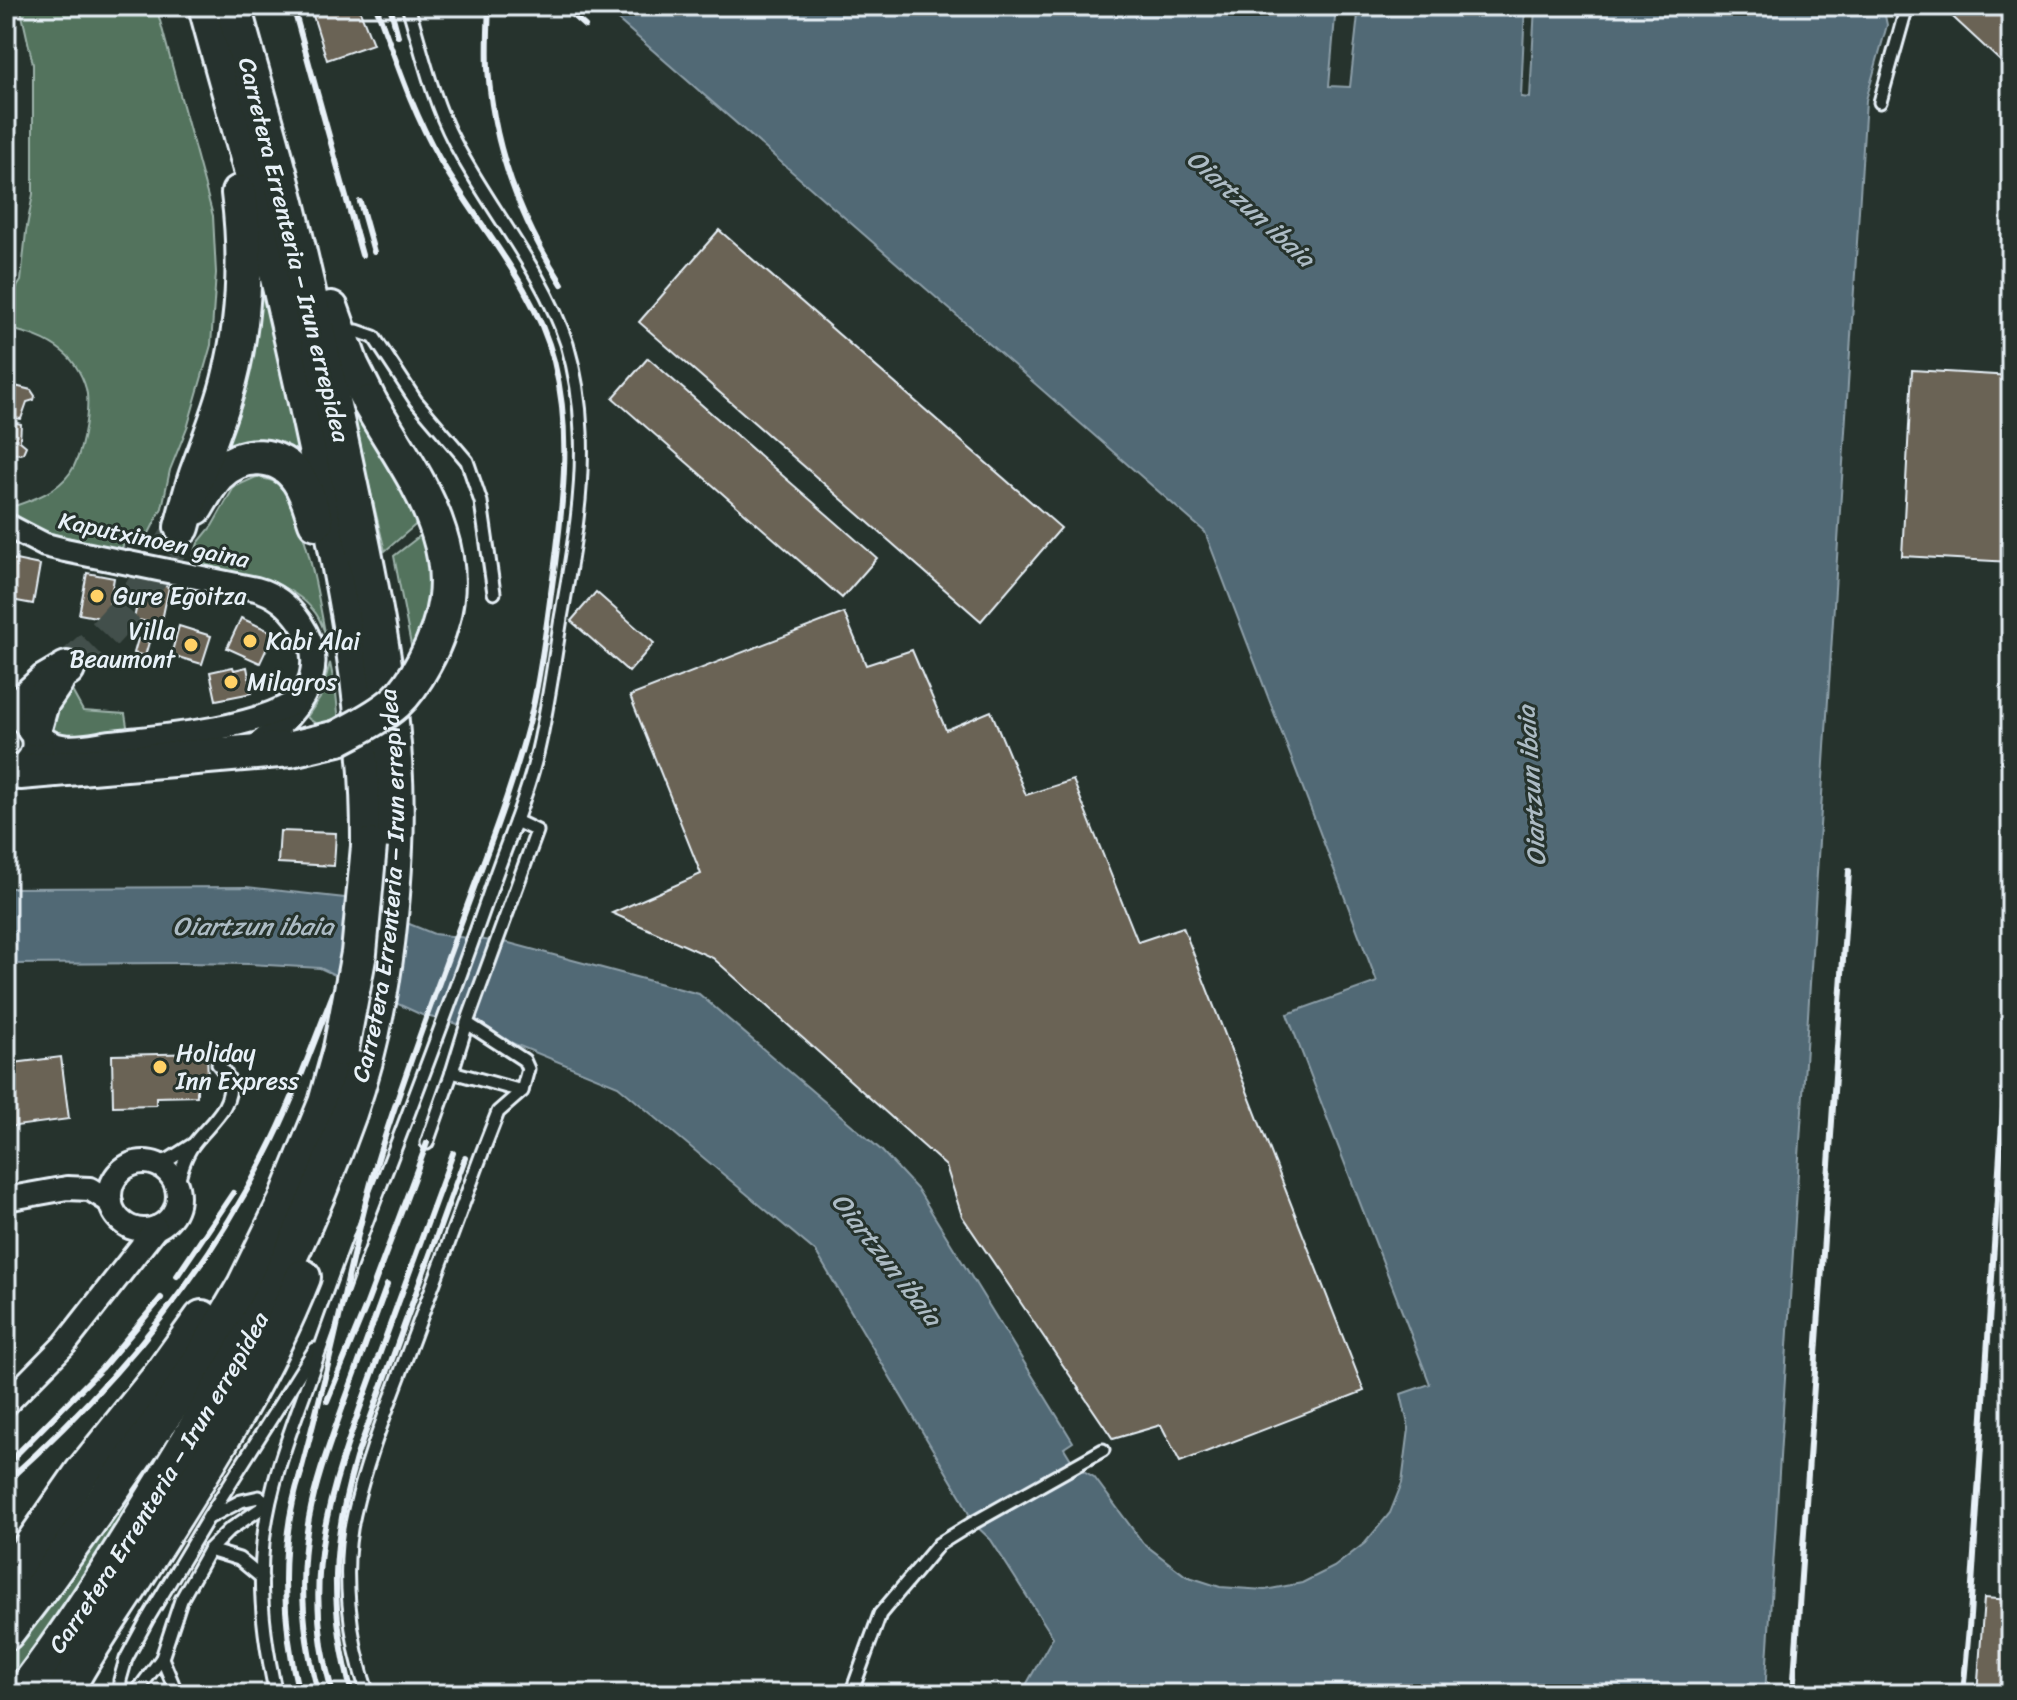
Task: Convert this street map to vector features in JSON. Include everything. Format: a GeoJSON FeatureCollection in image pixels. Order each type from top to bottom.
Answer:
{"type":"FeatureCollection","features":[{"type":"Feature","properties":{"kind":"main road","name":"Carretera Errenteria – Irun errepidea"},"geometry":{"type":"LineString","coordinates":[[206,6],[288,320],[343,580],[361,691],[369,789],[382,846]]}},
{"type":"Feature","properties":{"kind":"main road","name":"Carretera Errenteria – Irun errepidea"},"geometry":{"type":"LineString","coordinates":[[22,1694],[54,1652],[116,1558],[240,1354],[299,1236],[349,1112],[359,953],[395,788],[387,688],[358,522],[290,214],[233,6]]}},
{"type":"Feature","properties":{"kind":"main road"},"geometry":{"type":"LineString","coordinates":[[232,103],[229,150],[244,228],[244,275],[238,340],[229,382],[182,527],[217,475],[238,460],[254,456],[270,458],[284,464],[299,480],[343,580]]}},
{"type":"Feature","properties":{"kind":"main road"},"geometry":{"type":"LineString","coordinates":[[13,774],[291,749],[338,738],[397,701],[417,676],[435,643],[444,616],[447,587],[446,562],[439,533],[416,481],[351,365],[315,258],[290,214]]}},
{"type":"Feature","properties":{"kind":"main road"},"geometry":{"type":"LineString","coordinates":[[13,774],[25,768],[34,758],[38,745],[21,720]]}},
{"type":"Feature","properties":{"kind":"main road","name":"Carretera Errenteria – Irun errepidea"},"geometry":{"type":"LineString","coordinates":[[6,1633],[183,1388],[214,1338],[245,1285],[286,1201],[326,1103],[354,1051]]}},
{"type":"Feature","properties":{"kind":"main road"},"geometry":{"type":"LineString","coordinates":[[64,1694],[232,1425],[264,1367],[345,1171],[349,1112]]}},
{"type":"Feature","properties":{"kind":"main road"},"geometry":{"type":"LineString","coordinates":[[6,1582],[82,1473],[161,1375],[286,1201]]}},
{"type":"Feature","properties":{"kind":"main road"},"geometry":{"type":"LineString","coordinates":[[6,1540],[82,1473]]}},
{"type":"Feature","properties":{"kind":"street","name":"Kaputxinoen gaina"},"geometry":{"type":"LineString","coordinates":[[6,525],[45,545],[256,589],[272,595],[285,605],[312,644],[313,676],[304,696],[278,727],[245,754]]}},
{"type":"Feature","properties":{"kind":"street"},"geometry":{"type":"LineString","coordinates":[[21,720],[50,743],[67,747],[190,732],[264,716],[304,696]]}},
{"type":"Feature","properties":{"kind":"street"},"geometry":{"type":"LineString","coordinates":[[6,1199],[67,1188],[90,1189],[132,1165],[143,1163],[154,1164],[172,1177],[178,1199],[170,1219],[156,1228],[65,1344],[6,1404]]}},
{"type":"Feature","properties":{"kind":"street"},"geometry":{"type":"LineString","coordinates":[[114,1283],[123,1247],[111,1191],[122,1171]]}},
{"type":"Feature","properties":{"kind":"street"},"geometry":{"type":"LineString","coordinates":[[90,1189],[130,1227],[140,1230],[156,1228]]}},
{"type":"Feature","properties":{"kind":"lane"},"geometry":{"type":"LineString","coordinates":[[276,1694],[265,1638],[262,1578],[269,1503],[281,1460],[352,1258],[430,1057],[516,821],[537,752],[568,583],[579,500],[581,431],[567,344],[543,289],[477,183],[442,118],[408,6]]}},
{"type":"Feature","properties":{"kind":"lane"},"geometry":{"type":"LineString","coordinates":[[1880,102],[1907,6]]}},
{"type":"Feature","properties":{"kind":"lane"},"geometry":{"type":"LineString","coordinates":[[337,330],[357,331],[374,337],[416,401],[467,461],[481,502],[494,593]]}},
{"type":"Feature","properties":{"kind":"lane"},"geometry":{"type":"LineString","coordinates":[[427,1143],[537,831],[516,821]]}},
{"type":"Feature","properties":{"kind":"lane"},"geometry":{"type":"LineString","coordinates":[[368,1694],[355,1645],[349,1603],[353,1517],[373,1449],[498,1112],[522,1091],[528,1069],[524,1060],[468,1022]]}},
{"type":"Feature","properties":{"kind":"lane"},"geometry":{"type":"LineString","coordinates":[[154,1164],[170,1159],[192,1145],[223,1109],[229,1092],[229,1077],[218,1064]]}},
{"type":"Feature","properties":{"kind":"lane"},"geometry":{"type":"LineString","coordinates":[[452,1072],[522,1091]]}},
{"type":"Feature","properties":{"kind":"lane"},"geometry":{"type":"LineString","coordinates":[[177,1187],[192,1145]]}},
{"type":"Feature","properties":{"kind":"lane"},"geometry":{"type":"LineString","coordinates":[[120,1694],[126,1659],[147,1620],[326,1332]]}},
{"type":"Feature","properties":{"kind":"lane"},"geometry":{"type":"LineString","coordinates":[[851,1694],[880,1614],[939,1544],[1103,1450]]}},
{"type":"Feature","properties":{"kind":"lane"},"geometry":{"type":"LineString","coordinates":[[208,1518],[241,1501],[259,1497],[269,1503]]}},
{"type":"Feature","properties":{"kind":"lane"},"geometry":{"type":"LineString","coordinates":[[135,1694],[162,1658],[181,1600],[209,1550],[229,1530],[269,1503]]}},
{"type":"Feature","properties":{"kind":"lane"},"geometry":{"type":"LineString","coordinates":[[209,1550],[239,1559],[262,1578]]}},
{"type":"Feature","properties":{"kind":"lane"},"geometry":{"type":"LineString","coordinates":[[162,1658],[177,1694]]}},
{"type":"Feature","properties":{"kind":"green space"},"geometry":{"type":"Polygon","coordinates":[[[20,6],[156,6],[213,216],[216,273],[211,345],[188,425],[170,470],[162,508],[143,545],[131,532],[120,551],[44,531],[6,509],[49,492],[70,473],[81,446],[87,403],[82,377],[67,356],[43,340],[6,328],[6,299],[21,281],[33,194],[33,64],[20,6]]]}},
{"type":"Feature","properties":{"kind":"green space"},"geometry":{"type":"Polygon","coordinates":[[[256,245],[304,465],[223,457],[256,245]]]}},
{"type":"Feature","properties":{"kind":"green space"},"geometry":{"type":"Polygon","coordinates":[[[347,380],[420,521],[385,551],[358,440],[347,380]]]}},
{"type":"Feature","properties":{"kind":"green space"},"geometry":{"type":"Polygon","coordinates":[[[256,477],[279,485],[288,497],[309,555],[325,633],[315,612],[288,590],[257,578],[191,564],[198,543],[212,526],[234,487],[256,477]]]}},
{"type":"Feature","properties":{"kind":"green space"},"geometry":{"type":"Polygon","coordinates":[[[425,532],[436,584],[414,661],[394,556],[425,532]]]}},
{"type":"Feature","properties":{"kind":"green space"},"geometry":{"type":"Polygon","coordinates":[[[330,663],[339,723],[322,725],[307,717],[320,698],[330,663]]]}},
{"type":"Feature","properties":{"kind":"green space"},"geometry":{"type":"Polygon","coordinates":[[[71,689],[83,711],[125,714],[128,732],[64,739],[49,730],[57,705],[71,689]]]}},
{"type":"Feature","properties":{"kind":"green space"},"geometry":{"type":"Polygon","coordinates":[[[177,1417],[182,1421],[114,1533],[6,1694],[6,1654],[177,1417]]]}},
{"type":"Feature","properties":{"kind":"water","name":"Oiartzun ibaia"},"geometry":{"type":"Polygon","coordinates":[[[602,6],[1336,6],[1329,86],[1350,87],[1359,6],[1525,6],[1521,97],[1530,98],[1535,6],[1883,6],[1887,25],[1866,100],[1765,1694],[1021,1694],[1053,1637],[991,1540],[973,1523],[961,1497],[816,1252],[618,1086],[478,1029],[422,1015],[320,968],[180,963],[6,964],[6,888],[246,887],[345,898],[434,934],[509,943],[699,994],[881,1150],[918,1190],[1073,1442],[1064,1448],[1075,1466],[1094,1477],[1143,1543],[1186,1576],[1220,1587],[1265,1590],[1302,1583],[1334,1567],[1365,1543],[1390,1513],[1402,1483],[1409,1429],[1401,1394],[1430,1384],[1287,1014],[1377,982],[1205,532],[602,6]]]}},
{"type":"Feature","properties":{"kind":"building"},"geometry":{"type":"Polygon","coordinates":[[[310,6],[358,6],[373,44],[327,60],[310,6]]]}},
{"type":"Feature","properties":{"kind":"building"},"geometry":{"type":"Polygon","coordinates":[[[1943,6],[2011,6],[2011,71],[1942,7],[1943,6]]]}},
{"type":"Feature","properties":{"kind":"building"},"geometry":{"type":"Polygon","coordinates":[[[719,230],[1061,528],[981,621],[639,322],[719,230]]]}},
{"type":"Feature","properties":{"kind":"building"},"geometry":{"type":"Polygon","coordinates":[[[648,358],[877,558],[842,598],[613,398],[648,358]]]}},
{"type":"Feature","properties":{"kind":"building"},"geometry":{"type":"Polygon","coordinates":[[[1912,370],[2011,376],[2011,562],[1902,556],[1912,370]]]}},
{"type":"Feature","properties":{"kind":"building"},"geometry":{"type":"Polygon","coordinates":[[[8,380],[15,386],[31,390],[35,396],[34,400],[27,402],[21,419],[14,418],[13,422],[21,424],[20,441],[26,446],[20,454],[6,452],[8,380]]]}},
{"type":"Feature","properties":{"kind":"building"},"geometry":{"type":"Polygon","coordinates":[[[6,558],[40,565],[33,604],[6,599],[6,558]]]}},
{"type":"Feature","properties":{"kind":"building","name":"Gure Egoitza"},"geometry":{"type":"Polygon","coordinates":[[[87,573],[114,578],[107,619],[79,614],[87,573]]]}},
{"type":"Feature","properties":{"kind":"building"},"geometry":{"type":"Polygon","coordinates":[[[142,581],[169,587],[161,625],[134,619],[142,581]]]}},
{"type":"Feature","properties":{"kind":"building"},"geometry":{"type":"Polygon","coordinates":[[[596,592],[654,643],[629,672],[571,621],[596,592]]]}},
{"type":"Feature","properties":{"kind":"building"},"geometry":{"type":"Polygon","coordinates":[[[844,613],[866,665],[912,650],[946,730],[991,711],[1026,795],[1073,780],[1138,942],[1183,927],[1364,1391],[1180,1462],[1161,1425],[1113,1439],[962,1216],[946,1166],[713,958],[612,913],[701,874],[630,696],[844,613]]]}},
{"type":"Feature","properties":{"kind":"building","name":"Kabi Alai"},"geometry":{"type":"Polygon","coordinates":[[[241,618],[274,633],[260,663],[227,648],[241,618]]]}},
{"type":"Feature","properties":{"kind":"building","name":"Villa Beaumont"},"geometry":{"type":"Polygon","coordinates":[[[179,626],[211,636],[202,664],[171,655],[179,626]]]}},
{"type":"Feature","properties":{"kind":"building"},"geometry":{"type":"Polygon","coordinates":[[[138,639],[149,642],[145,656],[134,653],[138,639]]]}},
{"type":"Feature","properties":{"kind":"building","name":"Milagros"},"geometry":{"type":"Polygon","coordinates":[[[233,667],[234,670],[247,667],[252,693],[216,700],[210,672],[233,667]]]}},
{"type":"Feature","properties":{"kind":"building"},"geometry":{"type":"Polygon","coordinates":[[[280,831],[336,833],[334,866],[278,863],[280,831]]]}},
{"type":"Feature","properties":{"kind":"building","name":"Holiday Inn Express"},"geometry":{"type":"Polygon","coordinates":[[[207,1053],[208,1080],[197,1080],[197,1096],[156,1097],[156,1105],[113,1106],[112,1055],[207,1053]]]}},
{"type":"Feature","properties":{"kind":"building"},"geometry":{"type":"Polygon","coordinates":[[[61,1057],[69,1119],[9,1127],[6,1064],[61,1057]]]}},
{"type":"Feature","properties":{"kind":"building"},"geometry":{"type":"Polygon","coordinates":[[[1984,1598],[2011,1600],[2011,1694],[1977,1694],[1984,1598]]]}},
{"type":"Feature","properties":{"kind":"tunnel"},"geometry":{"type":"LineString","coordinates":[[67,669],[131,603],[182,527]]}},
{"type":"Feature","properties":{"kind":"railway"},"geometry":{"type":"LineString","coordinates":[[293,6],[362,255]]}},
{"type":"Feature","properties":{"kind":"railway"},"geometry":{"type":"LineString","coordinates":[[298,1482],[379,1155],[514,776],[526,733],[542,656],[563,487],[563,412],[554,361],[545,333],[504,256],[429,140],[404,84],[376,6]]}},
{"type":"Feature","properties":{"kind":"railway"},"geometry":{"type":"LineString","coordinates":[[390,6],[398,36]]}},
{"type":"Feature","properties":{"kind":"railway"},"geometry":{"type":"LineString","coordinates":[[489,6],[488,68],[503,153],[521,208],[562,284]]}},
{"type":"Feature","properties":{"kind":"railway"},"geometry":{"type":"LineString","coordinates":[[562,6],[585,26]]}},
{"type":"Feature","properties":{"kind":"railway"},"geometry":{"type":"LineString","coordinates":[[360,202],[374,252]]}},
{"type":"Feature","properties":{"kind":"railway"},"geometry":{"type":"LineString","coordinates":[[1793,1694],[1849,871]]}},
{"type":"Feature","properties":{"kind":"railway"},"geometry":{"type":"LineString","coordinates":[[6,1482],[117,1371],[151,1331],[213,1246],[275,1136],[373,899]]}},
{"type":"Feature","properties":{"kind":"railway"},"geometry":{"type":"LineString","coordinates":[[1963,1694],[2011,984]]}},
{"type":"Feature","properties":{"kind":"railway"},"geometry":{"type":"LineString","coordinates":[[327,1401],[427,1143]]}},
{"type":"Feature","properties":{"kind":"railway"},"geometry":{"type":"LineString","coordinates":[[333,1694],[322,1649],[318,1605],[326,1523],[348,1442],[453,1153]]}},
{"type":"Feature","properties":{"kind":"railway"},"geometry":{"type":"LineString","coordinates":[[352,1694],[339,1633],[336,1576],[348,1489],[356,1458],[465,1158]]}},
{"type":"Feature","properties":{"kind":"railway"},"geometry":{"type":"LineString","coordinates":[[177,1276],[233,1193]]}},
{"type":"Feature","properties":{"kind":"railway"},"geometry":{"type":"LineString","coordinates":[[319,1694],[309,1651],[304,1606],[304,1562],[309,1518],[328,1447],[387,1285]]}},
{"type":"Feature","properties":{"kind":"railway"},"geometry":{"type":"LineString","coordinates":[[6,1465],[102,1368],[161,1298]]}},
{"type":"Feature","properties":{"kind":"railway"},"geometry":{"type":"LineString","coordinates":[[299,1694],[289,1640],[285,1583],[289,1527],[301,1473]]}},
{"type":"Feature","properties":{"kind":"place","name":"Gure Egoitza"},"geometry":{"type":"Point","coordinates":[97,596]}},
{"type":"Feature","properties":{"kind":"place","name":"Kabi Alai"},"geometry":{"type":"Point","coordinates":[250,641]}},
{"type":"Feature","properties":{"kind":"place","name":"Villa Beaumont"},"geometry":{"type":"Point","coordinates":[191,645]}},
{"type":"Feature","properties":{"kind":"place","name":"Milagros"},"geometry":{"type":"Point","coordinates":[231,682]}},
{"type":"Feature","properties":{"kind":"place","name":"Holiday Inn Express"},"geometry":{"type":"Point","coordinates":[160,1067]}}]}
